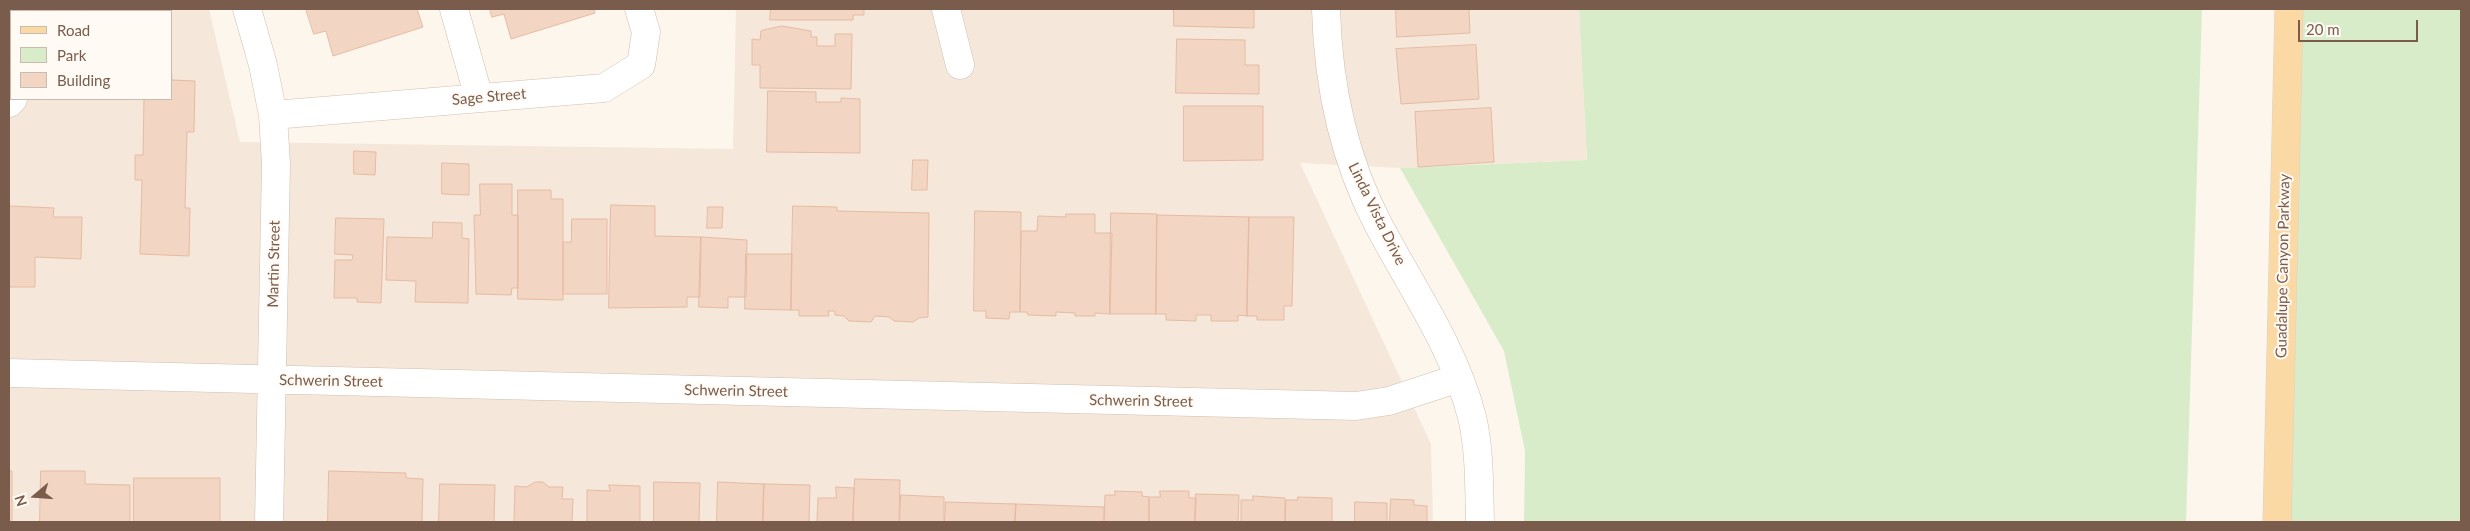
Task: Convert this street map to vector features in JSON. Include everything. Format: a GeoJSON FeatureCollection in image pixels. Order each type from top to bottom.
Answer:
{"type":"FeatureCollection","features":[{"type":"Feature","properties":{"kind":"main road","name":"Guadalupe Canyon Parkway"},"geometry":{"type":"LineString","coordinates":[[2277,522],[2289,9]]}},
{"type":"Feature","properties":{"kind":"street","name":"Martin Street"},"geometry":{"type":"LineString","coordinates":[[247,9],[263,65],[273,115],[276,164],[269,522]]}},
{"type":"Feature","properties":{"kind":"street"},"geometry":{"type":"LineString","coordinates":[[454,9],[479,98]]}},
{"type":"Feature","properties":{"kind":"street","name":"Sage Street"},"geometry":{"type":"LineString","coordinates":[[273,115],[604,88],[641,65],[646,32],[639,9]]}},
{"type":"Feature","properties":{"kind":"street"},"geometry":{"type":"LineString","coordinates":[[946,9],[960,65]]}},
{"type":"Feature","properties":{"kind":"street","name":"Linda Vista Drive"},"geometry":{"type":"LineString","coordinates":[[1326,9],[1333,93],[1350,159],[1377,222],[1434,324],[1458,378],[1472,418],[1477,456],[1480,522]]}},
{"type":"Feature","properties":{"kind":"street","name":"Schwerin Street"},"geometry":{"type":"LineString","coordinates":[[9,373],[1356,406],[1389,401],[1458,378]]}},
{"type":"Feature","properties":{"kind":"shaded area"},"geometry":{"type":"Polygon","coordinates":[[[9,9],[209,9],[240,142],[733,149],[736,9],[1579,9],[1587,160],[1400,168],[1300,163],[1431,444],[1433,522],[9,522],[9,9]]]}},
{"type":"Feature","properties":{"kind":"green space"},"geometry":{"type":"Polygon","coordinates":[[[1579,9],[2202,9],[2186,522],[1524,522],[1525,451],[1504,351],[1400,168],[1587,160],[1579,9]]]}},
{"type":"Feature","properties":{"kind":"green space"},"geometry":{"type":"Polygon","coordinates":[[[2289,9],[2461,9],[2461,522],[2277,522],[2289,9]]]}},
{"type":"Feature","properties":{"kind":"building"},"geometry":{"type":"Polygon","coordinates":[[[306,9],[417,9],[423,27],[333,56],[326,31],[314,34],[306,9]]]}},
{"type":"Feature","properties":{"kind":"building"},"geometry":{"type":"Polygon","coordinates":[[[490,9],[594,9],[595,13],[511,39],[504,14],[492,17],[490,9]]]}},
{"type":"Feature","properties":{"kind":"building"},"geometry":{"type":"Polygon","coordinates":[[[771,9],[864,9],[864,15],[853,15],[853,20],[770,20],[771,9]]]}},
{"type":"Feature","properties":{"kind":"building"},"geometry":{"type":"Polygon","coordinates":[[[1174,9],[1254,9],[1254,28],[1174,26],[1174,9]]]}},
{"type":"Feature","properties":{"kind":"building"},"geometry":{"type":"Polygon","coordinates":[[[1396,9],[1469,9],[1470,33],[1397,37],[1396,9]]]}},
{"type":"Feature","properties":{"kind":"building"},"geometry":{"type":"Polygon","coordinates":[[[782,26],[811,31],[811,37],[817,37],[817,46],[835,46],[835,34],[852,34],[851,89],[760,88],[760,65],[752,65],[752,39],[760,40],[761,31],[782,26]]]}},
{"type":"Feature","properties":{"kind":"building"},"geometry":{"type":"Polygon","coordinates":[[[1177,39],[1245,40],[1245,65],[1259,65],[1259,94],[1176,93],[1177,39]]]}},
{"type":"Feature","properties":{"kind":"building"},"geometry":{"type":"Polygon","coordinates":[[[1476,45],[1479,99],[1401,104],[1396,49],[1476,45]]]}},
{"type":"Feature","properties":{"kind":"building"},"geometry":{"type":"Polygon","coordinates":[[[172,80],[195,81],[194,132],[187,132],[185,208],[190,208],[189,256],[140,254],[142,180],[135,180],[135,155],[143,155],[144,100],[172,100],[172,80]]]}},
{"type":"Feature","properties":{"kind":"building"},"geometry":{"type":"Polygon","coordinates":[[[768,91],[816,92],[816,102],[841,102],[841,98],[860,99],[860,153],[767,152],[768,91]]]}},
{"type":"Feature","properties":{"kind":"building"},"geometry":{"type":"Polygon","coordinates":[[[1184,106],[1263,106],[1263,160],[1184,161],[1184,106]]]}},
{"type":"Feature","properties":{"kind":"building"},"geometry":{"type":"Polygon","coordinates":[[[1491,108],[1494,162],[1418,167],[1415,112],[1491,108]]]}},
{"type":"Feature","properties":{"kind":"building"},"geometry":{"type":"Polygon","coordinates":[[[354,151],[376,152],[375,175],[354,174],[354,151]]]}},
{"type":"Feature","properties":{"kind":"building"},"geometry":{"type":"Polygon","coordinates":[[[913,160],[928,160],[927,190],[912,190],[913,160]]]}},
{"type":"Feature","properties":{"kind":"building"},"geometry":{"type":"Polygon","coordinates":[[[442,163],[469,164],[469,195],[442,194],[442,163]]]}},
{"type":"Feature","properties":{"kind":"building"},"geometry":{"type":"Polygon","coordinates":[[[480,184],[512,184],[512,215],[518,215],[518,288],[512,288],[511,295],[476,294],[474,215],[480,215],[480,184]]]}},
{"type":"Feature","properties":{"kind":"building"},"geometry":{"type":"Polygon","coordinates":[[[518,190],[551,190],[551,199],[563,199],[563,300],[518,299],[518,190]]]}},
{"type":"Feature","properties":{"kind":"building"},"geometry":{"type":"Polygon","coordinates":[[[611,205],[655,206],[655,236],[701,237],[700,297],[687,297],[687,307],[609,308],[611,205]]]}},
{"type":"Feature","properties":{"kind":"building"},"geometry":{"type":"Polygon","coordinates":[[[9,206],[54,208],[53,217],[82,217],[81,259],[35,257],[35,287],[9,287],[9,206]]]}},
{"type":"Feature","properties":{"kind":"building"},"geometry":{"type":"Polygon","coordinates":[[[793,206],[837,207],[837,211],[929,213],[928,317],[919,318],[913,322],[894,321],[889,317],[875,316],[871,322],[849,321],[844,316],[835,315],[835,311],[828,311],[829,316],[799,316],[799,310],[791,310],[793,206]]]}},
{"type":"Feature","properties":{"kind":"building"},"geometry":{"type":"Polygon","coordinates":[[[708,207],[723,207],[722,228],[707,228],[708,207]]]}},
{"type":"Feature","properties":{"kind":"building"},"geometry":{"type":"Polygon","coordinates":[[[975,211],[1021,212],[1020,312],[1010,312],[1009,319],[986,318],[986,311],[974,311],[975,211]]]}},
{"type":"Feature","properties":{"kind":"building"},"geometry":{"type":"Polygon","coordinates":[[[1111,213],[1157,214],[1156,314],[1110,314],[1111,213]]]}},
{"type":"Feature","properties":{"kind":"building"},"geometry":{"type":"Polygon","coordinates":[[[1066,214],[1095,214],[1095,233],[1112,233],[1110,314],[1095,313],[1095,316],[1075,316],[1075,313],[1056,312],[1056,316],[1028,315],[1027,312],[1020,312],[1021,231],[1037,231],[1038,216],[1066,217],[1066,214]]]}},
{"type":"Feature","properties":{"kind":"building"},"geometry":{"type":"Polygon","coordinates":[[[1157,215],[1249,217],[1247,316],[1238,315],[1238,321],[1211,321],[1211,315],[1196,315],[1196,321],[1166,320],[1166,314],[1156,314],[1157,215]]]}},
{"type":"Feature","properties":{"kind":"building"},"geometry":{"type":"Polygon","coordinates":[[[1249,217],[1294,217],[1292,306],[1284,306],[1284,320],[1257,320],[1257,316],[1247,316],[1249,217]]]}},
{"type":"Feature","properties":{"kind":"building"},"geometry":{"type":"Polygon","coordinates":[[[336,218],[384,219],[381,303],[357,302],[357,298],[334,298],[335,260],[352,260],[353,255],[335,254],[336,218]]]}},
{"type":"Feature","properties":{"kind":"building"},"geometry":{"type":"Polygon","coordinates":[[[572,219],[607,219],[607,294],[563,294],[563,242],[571,242],[572,219]]]}},
{"type":"Feature","properties":{"kind":"building"},"geometry":{"type":"Polygon","coordinates":[[[433,222],[462,223],[462,238],[469,239],[468,303],[415,302],[416,281],[386,280],[387,237],[432,238],[433,222]]]}},
{"type":"Feature","properties":{"kind":"building"},"geometry":{"type":"Polygon","coordinates":[[[701,237],[747,240],[746,297],[728,297],[728,308],[699,307],[701,237]]]}},
{"type":"Feature","properties":{"kind":"building"},"geometry":{"type":"Polygon","coordinates":[[[746,254],[792,254],[791,310],[745,309],[746,254]]]}},
{"type":"Feature","properties":{"kind":"building"},"geometry":{"type":"Polygon","coordinates":[[[9,471],[12,471],[12,522],[9,522],[9,471]]]}},
{"type":"Feature","properties":{"kind":"building"},"geometry":{"type":"Polygon","coordinates":[[[41,471],[85,471],[85,484],[130,485],[130,522],[40,522],[41,471]]]}},
{"type":"Feature","properties":{"kind":"building"},"geometry":{"type":"Polygon","coordinates":[[[329,471],[406,473],[406,478],[423,479],[422,522],[328,522],[329,471]]]}},
{"type":"Feature","properties":{"kind":"building"},"geometry":{"type":"Polygon","coordinates":[[[134,478],[220,478],[220,522],[134,522],[134,478]]]}},
{"type":"Feature","properties":{"kind":"building"},"geometry":{"type":"Polygon","coordinates":[[[855,479],[900,480],[899,522],[853,522],[855,479]]]}},
{"type":"Feature","properties":{"kind":"building"},"geometry":{"type":"Polygon","coordinates":[[[536,482],[543,482],[549,487],[563,487],[562,499],[573,499],[572,522],[514,522],[515,486],[526,487],[536,482]]]}},
{"type":"Feature","properties":{"kind":"building"},"geometry":{"type":"Polygon","coordinates":[[[654,482],[700,483],[699,522],[654,522],[654,482]]]}},
{"type":"Feature","properties":{"kind":"building"},"geometry":{"type":"Polygon","coordinates":[[[718,482],[764,484],[763,522],[717,522],[718,482]]]}},
{"type":"Feature","properties":{"kind":"building"},"geometry":{"type":"Polygon","coordinates":[[[440,484],[495,485],[494,522],[439,522],[440,484]]]}},
{"type":"Feature","properties":{"kind":"building"},"geometry":{"type":"Polygon","coordinates":[[[764,484],[810,485],[809,522],[763,522],[764,484]]]}},
{"type":"Feature","properties":{"kind":"building"},"geometry":{"type":"Polygon","coordinates":[[[609,485],[640,486],[640,522],[587,522],[587,490],[610,491],[609,485]]]}},
{"type":"Feature","properties":{"kind":"building"},"geometry":{"type":"Polygon","coordinates":[[[836,487],[854,488],[853,522],[817,522],[818,498],[836,498],[836,487]]]}},
{"type":"Feature","properties":{"kind":"building"},"geometry":{"type":"Polygon","coordinates":[[[1115,491],[1142,492],[1142,496],[1149,497],[1149,522],[1104,522],[1105,495],[1115,495],[1115,491]]]}},
{"type":"Feature","properties":{"kind":"building"},"geometry":{"type":"Polygon","coordinates":[[[1160,491],[1189,491],[1189,498],[1196,498],[1195,522],[1149,522],[1149,497],[1160,497],[1160,491]]]}},
{"type":"Feature","properties":{"kind":"building"},"geometry":{"type":"Polygon","coordinates":[[[1196,494],[1239,495],[1238,522],[1195,522],[1196,494]]]}},
{"type":"Feature","properties":{"kind":"building"},"geometry":{"type":"Polygon","coordinates":[[[901,495],[944,497],[944,522],[900,522],[901,495]]]}},
{"type":"Feature","properties":{"kind":"building"},"geometry":{"type":"Polygon","coordinates":[[[1253,496],[1285,498],[1285,522],[1241,522],[1241,500],[1253,500],[1253,496]]]}},
{"type":"Feature","properties":{"kind":"building"},"geometry":{"type":"Polygon","coordinates":[[[1298,497],[1332,498],[1332,522],[1285,522],[1286,500],[1297,500],[1298,497]]]}},
{"type":"Feature","properties":{"kind":"building"},"geometry":{"type":"Polygon","coordinates":[[[1391,499],[1414,500],[1414,505],[1427,506],[1427,522],[1390,522],[1391,499]]]}},
{"type":"Feature","properties":{"kind":"building"},"geometry":{"type":"Polygon","coordinates":[[[946,502],[1016,504],[1015,522],[945,522],[946,502]]]}},
{"type":"Feature","properties":{"kind":"building"},"geometry":{"type":"Polygon","coordinates":[[[1355,502],[1387,503],[1387,522],[1355,522],[1355,502]]]}},
{"type":"Feature","properties":{"kind":"building"},"geometry":{"type":"Polygon","coordinates":[[[1016,504],[1104,507],[1104,522],[1015,522],[1016,504]]]}}]}
